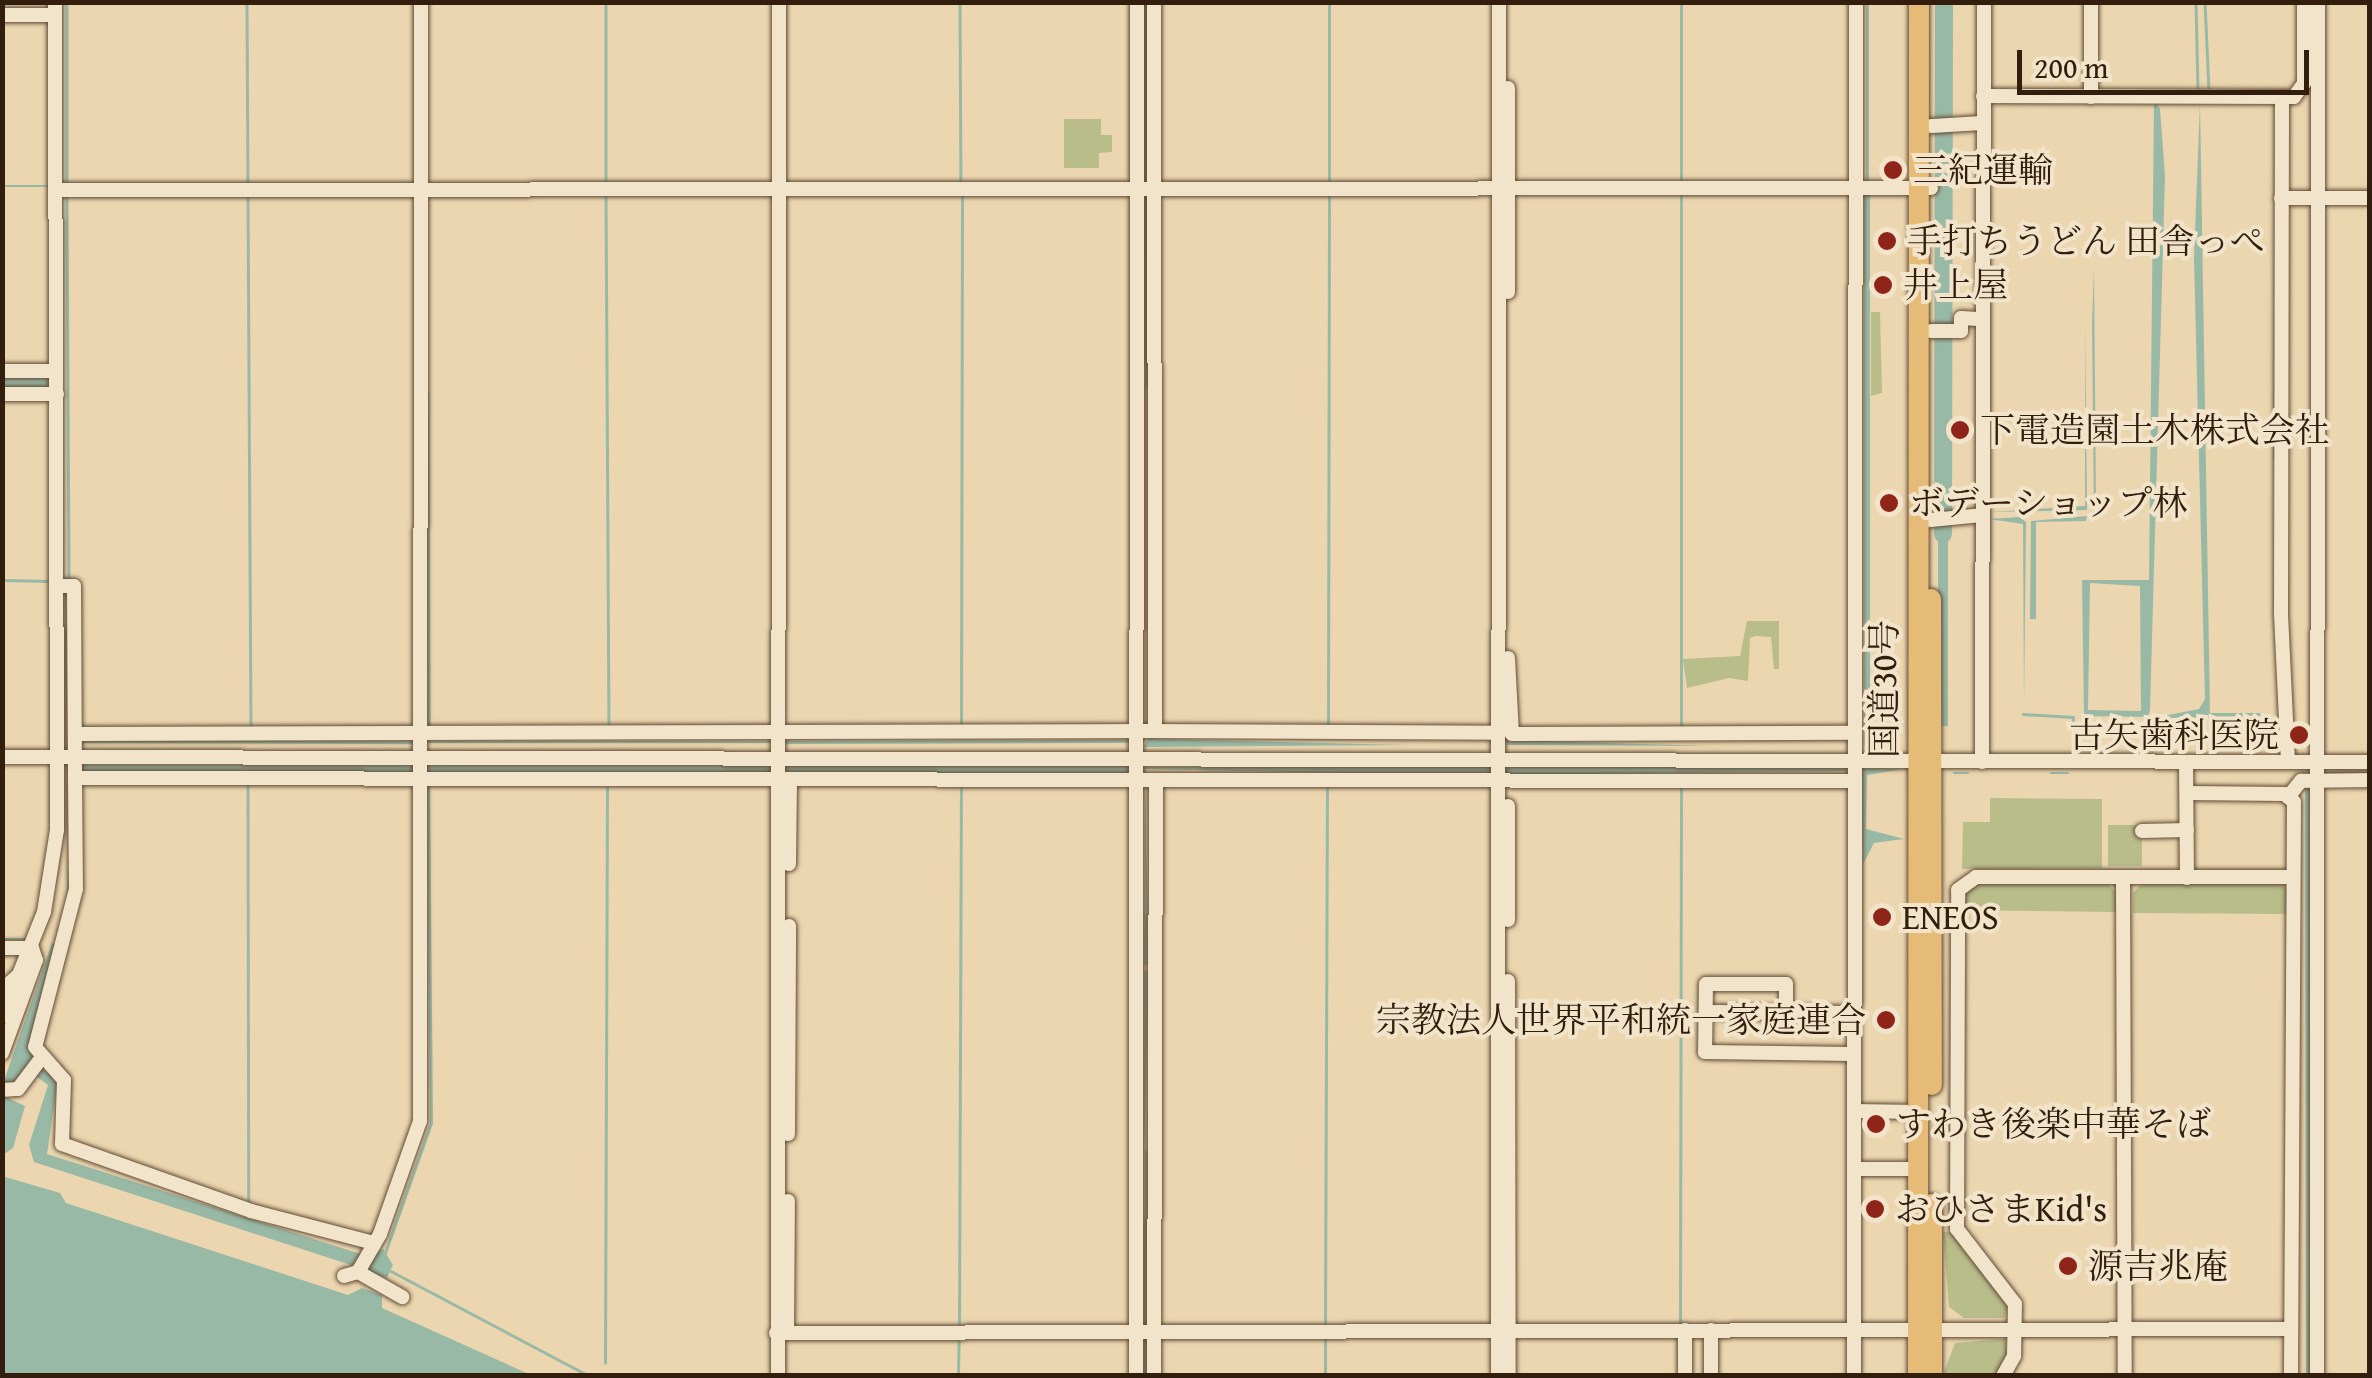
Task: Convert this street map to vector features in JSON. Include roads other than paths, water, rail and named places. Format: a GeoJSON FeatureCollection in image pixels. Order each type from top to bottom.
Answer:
{"type":"FeatureCollection","features":[{"type":"Feature","properties":{"kind":"highway","name":"国道30号"},"geometry":{"type":"LineString","coordinates":[[1918,2],[1924,188],[1925,1328],[1918,1376]]}},
{"type":"Feature","properties":{"kind":"highway","name":"国道30号"},"geometry":{"type":"LineString","coordinates":[[1931,2],[1940,126],[1924,188],[1940,331],[1939,520],[1924,761],[1918,1112],[1925,1328],[1932,1376]]}},
{"type":"Feature","properties":{"kind":"street"},"geometry":{"type":"LineString","coordinates":[[362,1260],[420,1121],[424,191],[420,2]]}},
{"type":"Feature","properties":{"kind":"street"},"geometry":{"type":"LineString","coordinates":[[778,1376],[782,1333],[784,1050],[779,2]]}},
{"type":"Feature","properties":{"kind":"street"},"geometry":{"type":"LineString","coordinates":[[1137,2],[1146,189]]}},
{"type":"Feature","properties":{"kind":"street"},"geometry":{"type":"LineString","coordinates":[[1136,1376],[1145,1331],[1146,189],[1154,2]]}},
{"type":"Feature","properties":{"kind":"street"},"geometry":{"type":"LineString","coordinates":[[1498,2],[1503,188]]}},
{"type":"Feature","properties":{"kind":"street"},"geometry":{"type":"LineString","coordinates":[[1508,2],[1503,188],[1500,751],[1504,869],[1504,1331],[1509,1376]]}},
{"type":"Feature","properties":{"kind":"street"},"geometry":{"type":"LineString","coordinates":[[1854,1376],[1858,1169],[1853,1054],[1853,733],[1863,188],[1856,2]]}},
{"type":"Feature","properties":{"kind":"street"},"geometry":{"type":"LineString","coordinates":[[1982,762],[1984,2]]}},
{"type":"Feature","properties":{"kind":"street"},"geometry":{"type":"LineString","coordinates":[[2090,2],[2091,96]]}},
{"type":"Feature","properties":{"kind":"street"},"geometry":{"type":"LineString","coordinates":[[1983,96],[2294,97],[2304,83],[2304,2]]}},
{"type":"Feature","properties":{"kind":"street"},"geometry":{"type":"LineString","coordinates":[[2317,1376],[2314,198],[2318,2]]}},
{"type":"Feature","properties":{"kind":"street"},"geometry":{"type":"LineString","coordinates":[[2,15],[55,9],[64,190],[56,394],[76,769],[76,889],[36,1034],[36,1065],[6,1091]]}},
{"type":"Feature","properties":{"kind":"street"},"geometry":{"type":"LineString","coordinates":[[2282,98],[2288,762]]}},
{"type":"Feature","properties":{"kind":"street"},"geometry":{"type":"LineString","coordinates":[[1940,126],[1983,123]]}},
{"type":"Feature","properties":{"kind":"street"},"geometry":{"type":"LineString","coordinates":[[64,190],[1924,188]]}},
{"type":"Feature","properties":{"kind":"street"},"geometry":{"type":"LineString","coordinates":[[2281,198],[2370,198]]}},
{"type":"Feature","properties":{"kind":"street"},"geometry":{"type":"LineString","coordinates":[[1940,331],[1961,331],[1961,318],[1983,319]]}},
{"type":"Feature","properties":{"kind":"street"},"geometry":{"type":"LineString","coordinates":[[2,371],[56,371]]}},
{"type":"Feature","properties":{"kind":"street"},"geometry":{"type":"LineString","coordinates":[[2,394],[56,394]]}},
{"type":"Feature","properties":{"kind":"street"},"geometry":{"type":"LineString","coordinates":[[1939,520],[1983,515]]}},
{"type":"Feature","properties":{"kind":"street"},"geometry":{"type":"LineString","coordinates":[[2,1017],[32,948],[52,876],[65,586]]}},
{"type":"Feature","properties":{"kind":"street"},"geometry":{"type":"LineString","coordinates":[[2,757],[58,758],[76,769],[422,752],[609,734],[782,755],[962,733],[1143,756],[1411,745],[1500,751],[1680,735],[1853,733]]}},
{"type":"Feature","properties":{"kind":"street"},"geometry":{"type":"LineString","coordinates":[[75,734],[422,752],[1143,756],[1500,751],[2186,769],[2288,762],[2318,772],[2370,780]]}},
{"type":"Feature","properties":{"kind":"street"},"geometry":{"type":"LineString","coordinates":[[76,769],[422,752],[1143,756],[1411,745],[1854,781]]}},
{"type":"Feature","properties":{"kind":"street"},"geometry":{"type":"LineString","coordinates":[[2288,797],[2301,781],[2318,772],[2370,762]]}},
{"type":"Feature","properties":{"kind":"street"},"geometry":{"type":"LineString","coordinates":[[2186,769],[2186,878]]}},
{"type":"Feature","properties":{"kind":"street"},"geometry":{"type":"LineString","coordinates":[[2187,793],[2288,797],[2294,802],[2291,1376]]}},
{"type":"Feature","properties":{"kind":"street"},"geometry":{"type":"LineString","coordinates":[[2142,831],[2187,830]]}},
{"type":"Feature","properties":{"kind":"street"},"geometry":{"type":"LineString","coordinates":[[2003,1376],[2014,1356],[2011,1292],[1956,1229],[1958,890],[1976,877],[2293,877]]}},
{"type":"Feature","properties":{"kind":"street"},"geometry":{"type":"LineString","coordinates":[[2123,878],[2125,1376]]}},
{"type":"Feature","properties":{"kind":"street"},"geometry":{"type":"LineString","coordinates":[[2,948],[32,948]]}},
{"type":"Feature","properties":{"kind":"street"},"geometry":{"type":"LineString","coordinates":[[2,1053],[36,960],[32,948]]}},
{"type":"Feature","properties":{"kind":"street"},"geometry":{"type":"LineString","coordinates":[[2,990],[22,972]]}},
{"type":"Feature","properties":{"kind":"street"},"geometry":{"type":"LineString","coordinates":[[1786,1012],[1786,984],[1706,984],[1705,1052],[1853,1054]]}},
{"type":"Feature","properties":{"kind":"street"},"geometry":{"type":"LineString","coordinates":[[1706,1012],[1854,1014]]}},
{"type":"Feature","properties":{"kind":"street"},"geometry":{"type":"LineString","coordinates":[[36,1065],[64,1080],[58,1136],[69,1150],[276,1219],[362,1260],[402,1297]]}},
{"type":"Feature","properties":{"kind":"street"},"geometry":{"type":"LineString","coordinates":[[1854,1112],[1918,1112]]}},
{"type":"Feature","properties":{"kind":"street"},"geometry":{"type":"LineString","coordinates":[[1858,1169],[1919,1169]]}},
{"type":"Feature","properties":{"kind":"street"},"geometry":{"type":"LineString","coordinates":[[782,1333],[2291,1329]]}},
{"type":"Feature","properties":{"kind":"street"},"geometry":{"type":"LineString","coordinates":[[1685,1330],[1685,1376]]}},
{"type":"Feature","properties":{"kind":"street"},"geometry":{"type":"LineString","coordinates":[[1711,1330],[1712,1376]]}},
{"type":"Feature","properties":{"kind":"street"},"geometry":{"type":"LineString","coordinates":[[1145,1331],[1154,1376]]}},
{"type":"Feature","properties":{"kind":"street"},"geometry":{"type":"LineString","coordinates":[[1498,1376],[1504,1331]]}},
{"type":"Feature","properties":{"kind":"waterway"},"geometry":{"type":"LineString","coordinates":[[67,2],[67,186]]}},
{"type":"Feature","properties":{"kind":"waterway"},"geometry":{"type":"LineString","coordinates":[[247,2],[248,184]]}},
{"type":"Feature","properties":{"kind":"waterway"},"geometry":{"type":"LineString","coordinates":[[606,2],[606,186]]}},
{"type":"Feature","properties":{"kind":"waterway"},"geometry":{"type":"LineString","coordinates":[[960,2],[961,182]]}},
{"type":"Feature","properties":{"kind":"waterway"},"geometry":{"type":"LineString","coordinates":[[1145,2],[1146,185]]}},
{"type":"Feature","properties":{"kind":"waterway"},"geometry":{"type":"LineString","coordinates":[[1329,2],[1329,183]]}},
{"type":"Feature","properties":{"kind":"waterway"},"geometry":{"type":"LineString","coordinates":[[1681,2],[1681,182]]}},
{"type":"Feature","properties":{"kind":"waterway"},"geometry":{"type":"LineString","coordinates":[[1867,2],[1867,181]]}},
{"type":"Feature","properties":{"kind":"waterway"},"geometry":{"type":"LineString","coordinates":[[1943,534],[1944,2]]}},
{"type":"Feature","properties":{"kind":"waterway"},"geometry":{"type":"LineString","coordinates":[[2196,2],[2198,91]]}},
{"type":"Feature","properties":{"kind":"waterway"},"geometry":{"type":"LineString","coordinates":[[2205,2],[2209,91]]}},
{"type":"Feature","properties":{"kind":"waterway"},"geometry":{"type":"LineString","coordinates":[[2,186],[47,186]]}},
{"type":"Feature","properties":{"kind":"waterway"},"geometry":{"type":"LineString","coordinates":[[1146,193],[1147,385]]}},
{"type":"Feature","properties":{"kind":"waterway"},"geometry":{"type":"LineString","coordinates":[[67,194],[69,581]]}},
{"type":"Feature","properties":{"kind":"waterway"},"geometry":{"type":"LineString","coordinates":[[606,194],[609,726]]}},
{"type":"Feature","properties":{"kind":"waterway"},"geometry":{"type":"LineString","coordinates":[[961,726],[962,194]]}},
{"type":"Feature","properties":{"kind":"waterway"},"geometry":{"type":"LineString","coordinates":[[248,195],[251,726]]}},
{"type":"Feature","properties":{"kind":"waterway"},"geometry":{"type":"LineString","coordinates":[[1681,195],[1681,727]]}},
{"type":"Feature","properties":{"kind":"waterway"},"geometry":{"type":"LineString","coordinates":[[1328,728],[1329,196]]}},
{"type":"Feature","properties":{"kind":"waterway"},"geometry":{"type":"LineString","coordinates":[[2274,459],[2275,325]]}},
{"type":"Feature","properties":{"kind":"waterway"},"geometry":{"type":"LineString","coordinates":[[2,381],[47,381]]}},
{"type":"Feature","properties":{"kind":"waterway"},"geometry":{"type":"LineString","coordinates":[[428,393],[429,725]]}},
{"type":"Feature","properties":{"kind":"waterway"},"geometry":{"type":"LineString","coordinates":[[2,580],[48,581]]}},
{"type":"Feature","properties":{"kind":"waterway"},"geometry":{"type":"LineString","coordinates":[[2023,714],[2073,717],[2078,752]]}},
{"type":"Feature","properties":{"kind":"waterway"},"geometry":{"type":"LineString","coordinates":[[81,741],[413,742]]}},
{"type":"Feature","properties":{"kind":"waterway"},"geometry":{"type":"LineString","coordinates":[[786,742],[1133,741]]}},
{"type":"Feature","properties":{"kind":"waterway"},"geometry":{"type":"LineString","coordinates":[[426,742],[773,742]]}},
{"type":"Feature","properties":{"kind":"waterway"},"geometry":{"type":"LineString","coordinates":[[72,770],[1140,771]]}},
{"type":"Feature","properties":{"kind":"waterway"},"geometry":{"type":"LineString","coordinates":[[1954,773],[1968,773]]}},
{"type":"Feature","properties":{"kind":"waterway"},"geometry":{"type":"LineString","coordinates":[[2051,773],[2068,773]]}},
{"type":"Feature","properties":{"kind":"waterway"},"geometry":{"type":"LineString","coordinates":[[2321,773],[2370,773]]}},
{"type":"Feature","properties":{"kind":"waterway"},"geometry":{"type":"LineString","coordinates":[[248,785],[249,1203]]}},
{"type":"Feature","properties":{"kind":"waterway"},"geometry":{"type":"LineString","coordinates":[[385,1253],[431,1123],[428,785]]}},
{"type":"Feature","properties":{"kind":"waterway"},"geometry":{"type":"LineString","coordinates":[[959,1324],[961,786]]}},
{"type":"Feature","properties":{"kind":"waterway"},"geometry":{"type":"LineString","coordinates":[[1325,1326],[1327,786]]}},
{"type":"Feature","properties":{"kind":"waterway"},"geometry":{"type":"LineString","coordinates":[[1680,1324],[1681,787]]}},
{"type":"Feature","properties":{"kind":"waterway"},"geometry":{"type":"LineString","coordinates":[[605,1363],[607,788]]}},
{"type":"Feature","properties":{"kind":"waterway"},"geometry":{"type":"LineString","coordinates":[[68,894],[69,862]]}},
{"type":"Feature","properties":{"kind":"waterway"},"geometry":{"type":"LineString","coordinates":[[2,939],[25,939]]}},
{"type":"Feature","properties":{"kind":"waterway"},"geometry":{"type":"LineString","coordinates":[[1145,1324],[1146,1152]]}},
{"type":"Feature","properties":{"kind":"waterway"},"geometry":{"type":"LineString","coordinates":[[391,1271],[589,1376]]}},
{"type":"Feature","properties":{"kind":"waterway"},"geometry":{"type":"LineString","coordinates":[[958,1376],[959,1337]]}},
{"type":"Feature","properties":{"kind":"waterway"},"geometry":{"type":"LineString","coordinates":[[1145,1337],[1145,1376]]}},
{"type":"Feature","properties":{"kind":"waterway"},"geometry":{"type":"LineString","coordinates":[[1325,1340],[1325,1376]]}},
{"type":"Feature","properties":{"kind":"place","name":"三紀運輸"},"geometry":{"type":"Point","coordinates":[1893,170]}},
{"type":"Feature","properties":{"kind":"place","name":"手打ちうどん 田舎っぺ"},"geometry":{"type":"Point","coordinates":[1887,241]}},
{"type":"Feature","properties":{"kind":"place","name":"井上屋"},"geometry":{"type":"Point","coordinates":[1883,285]}},
{"type":"Feature","properties":{"kind":"place","name":"下電造園土木株式会社"},"geometry":{"type":"Point","coordinates":[1960,430]}},
{"type":"Feature","properties":{"kind":"place","name":"ボデーショップ林"},"geometry":{"type":"Point","coordinates":[1889,503]}},
{"type":"Feature","properties":{"kind":"place","name":"古矢歯科医院"},"geometry":{"type":"Point","coordinates":[2299,735]}},
{"type":"Feature","properties":{"kind":"place","name":"ENEOS"},"geometry":{"type":"Point","coordinates":[1882,917]}},
{"type":"Feature","properties":{"kind":"place","name":"宗教法人世界平和統一家庭連合"},"geometry":{"type":"Point","coordinates":[1886,1020]}},
{"type":"Feature","properties":{"kind":"place","name":"すわき後楽中華そば"},"geometry":{"type":"Point","coordinates":[1876,1124]}},
{"type":"Feature","properties":{"kind":"place","name":"おひさまKid's"},"geometry":{"type":"Point","coordinates":[1875,1209]}},
{"type":"Feature","properties":{"kind":"place","name":"源吉兆庵"},"geometry":{"type":"Point","coordinates":[2068,1266]}}]}
